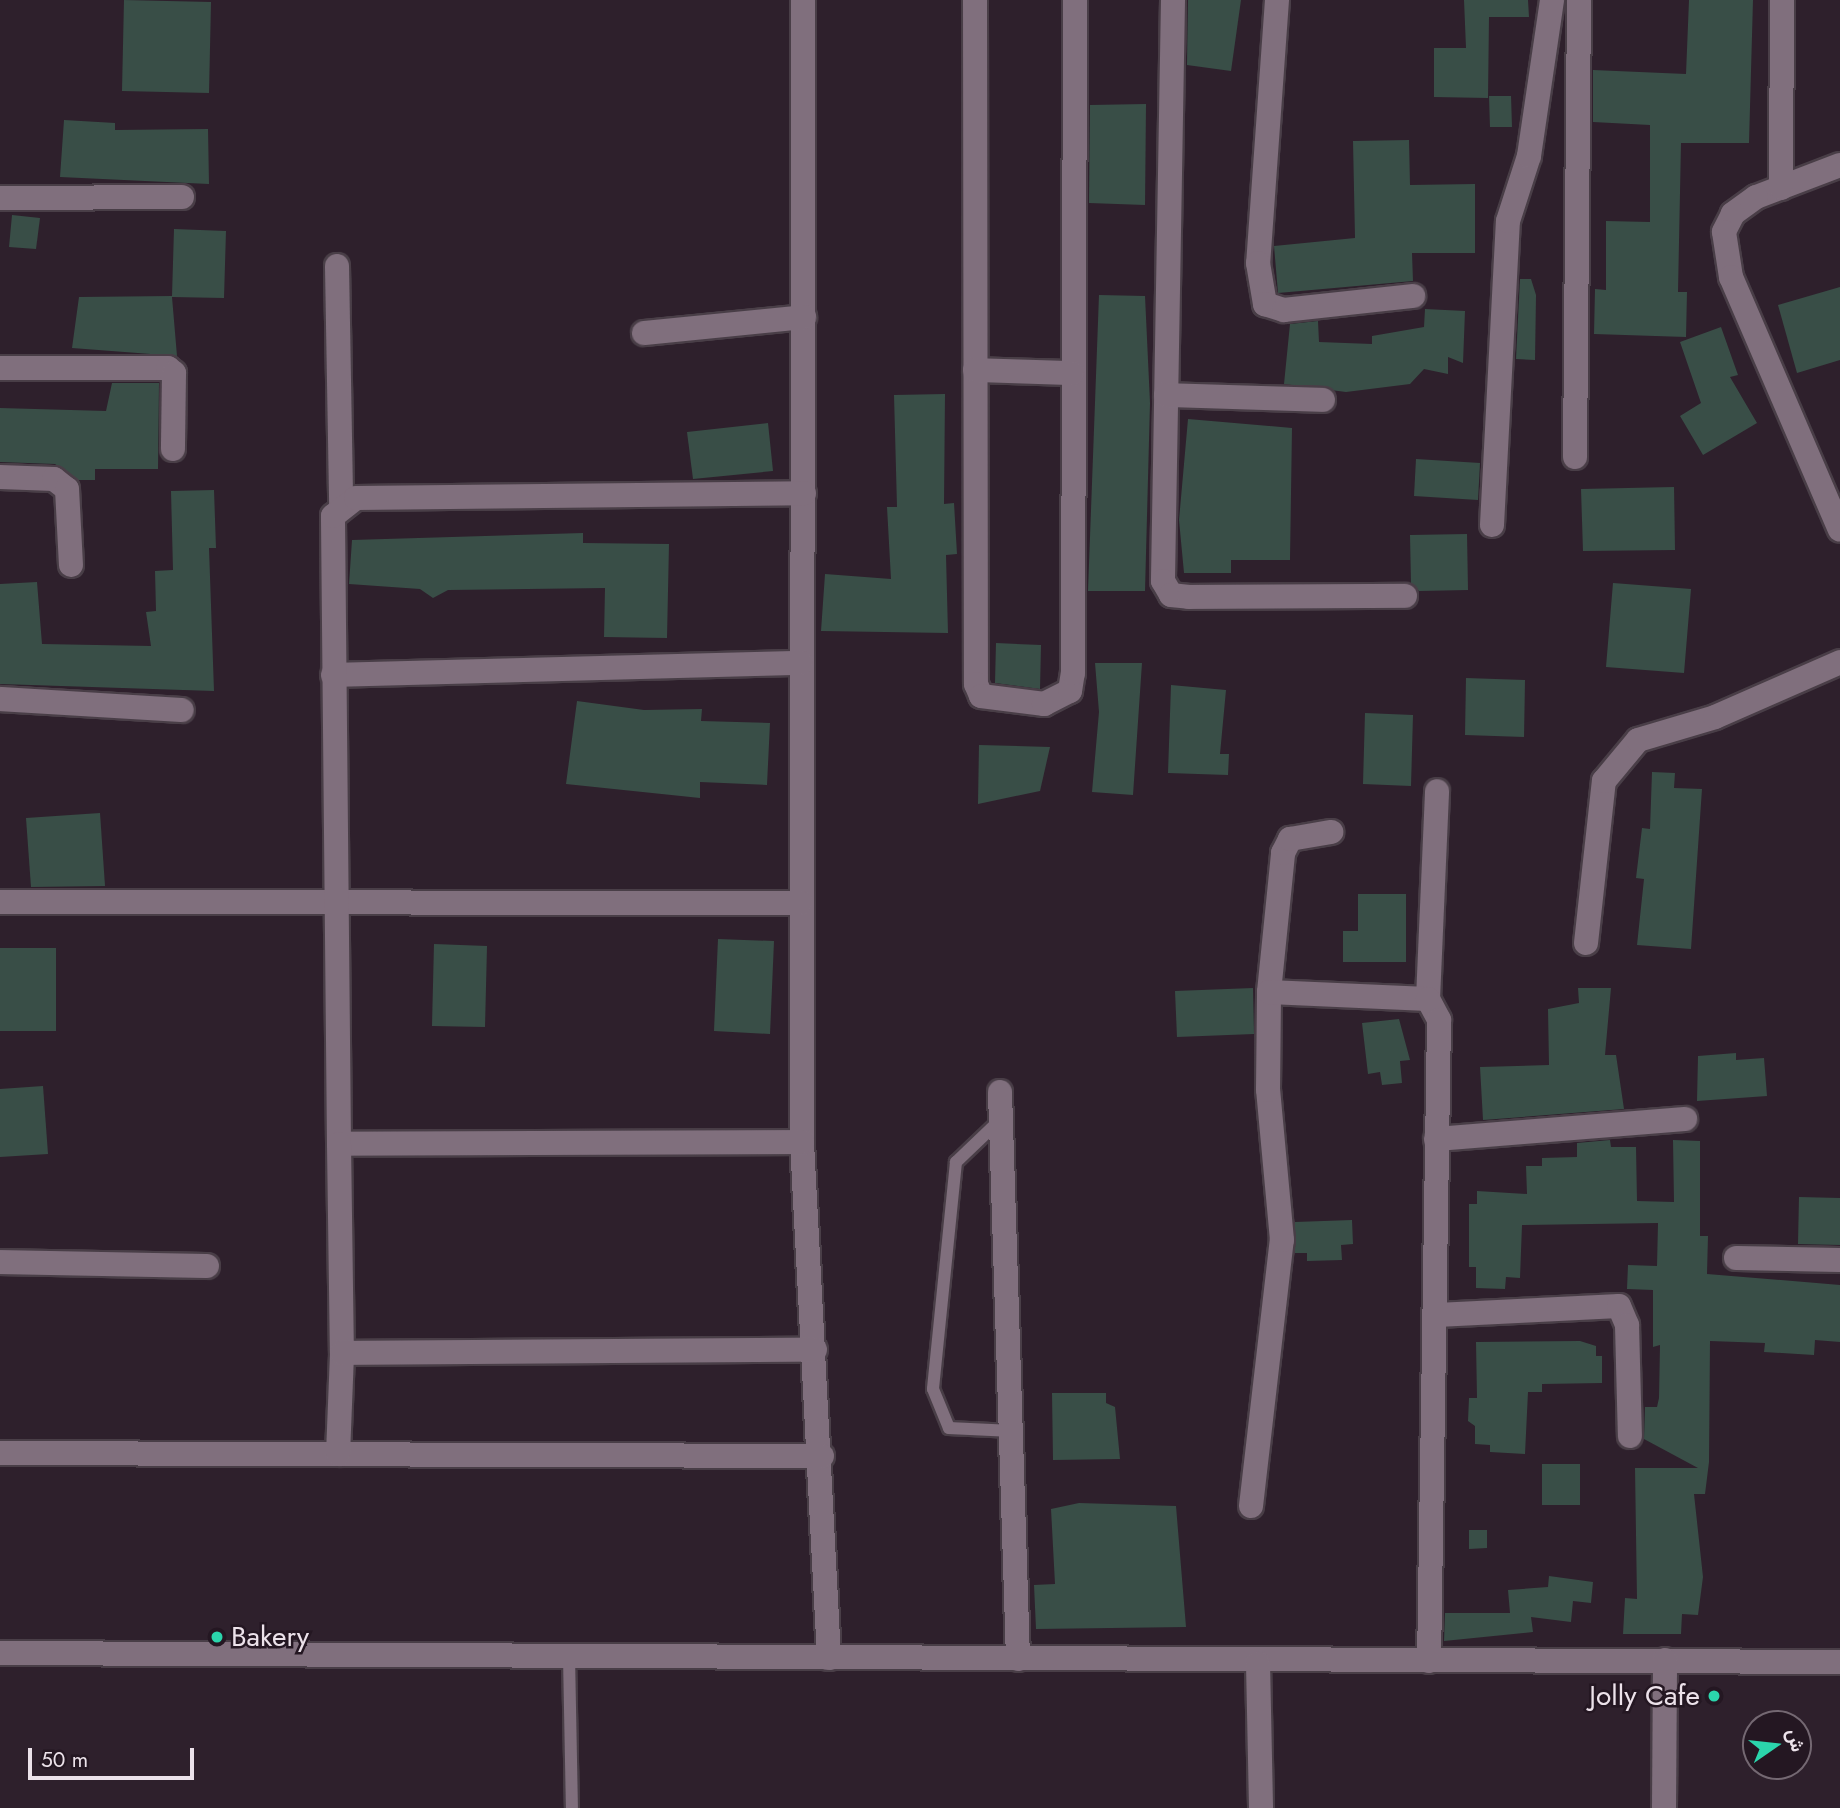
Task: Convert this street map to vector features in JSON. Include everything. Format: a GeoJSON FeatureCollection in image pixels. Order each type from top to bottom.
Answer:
{"type":"FeatureCollection","features":[{"type":"Feature","properties":{"kind":"street"},"geometry":{"type":"LineString","coordinates":[[803,0],[804,492],[800,902],[802,1142],[822,1455],[829,1658]]}},
{"type":"Feature","properties":{"kind":"street"},"geometry":{"type":"LineString","coordinates":[[975,0],[976,684],[981,696],[1044,704],[1070,691],[1073,673],[1075,0]]}},
{"type":"Feature","properties":{"kind":"street"},"geometry":{"type":"LineString","coordinates":[[1173,0],[1163,581],[1171,595],[1405,596]]}},
{"type":"Feature","properties":{"kind":"street"},"geometry":{"type":"LineString","coordinates":[[1277,0],[1258,263],[1265,304],[1284,310],[1413,296]]}},
{"type":"Feature","properties":{"kind":"street"},"geometry":{"type":"LineString","coordinates":[[1492,525],[1508,220],[1529,156],[1552,0]]}},
{"type":"Feature","properties":{"kind":"street"},"geometry":{"type":"LineString","coordinates":[[1575,457],[1579,0]]}},
{"type":"Feature","properties":{"kind":"street"},"geometry":{"type":"LineString","coordinates":[[1781,188],[1782,0]]}},
{"type":"Feature","properties":{"kind":"street"},"geometry":{"type":"LineString","coordinates":[[1840,165],[1781,188],[1733,214],[1724,232],[1726,260],[1840,530]]}},
{"type":"Feature","properties":{"kind":"street"},"geometry":{"type":"LineString","coordinates":[[0,198],[182,197]]}},
{"type":"Feature","properties":{"kind":"street"},"geometry":{"type":"LineString","coordinates":[[337,266],[341,506]]}},
{"type":"Feature","properties":{"kind":"street"},"geometry":{"type":"LineString","coordinates":[[644,334],[804,317]]}},
{"type":"Feature","properties":{"kind":"street"},"geometry":{"type":"LineString","coordinates":[[0,368],[167,368],[174,373],[173,449]]}},
{"type":"Feature","properties":{"kind":"street"},"geometry":{"type":"LineString","coordinates":[[975,370],[1072,373]]}},
{"type":"Feature","properties":{"kind":"street"},"geometry":{"type":"LineString","coordinates":[[1166,395],[1323,400]]}},
{"type":"Feature","properties":{"kind":"street"},"geometry":{"type":"LineString","coordinates":[[0,477],[54,479],[67,489],[71,565]]}},
{"type":"Feature","properties":{"kind":"street"},"geometry":{"type":"LineString","coordinates":[[338,1454],[342,1353],[334,902],[334,516],[341,506],[356,498],[804,492]]}},
{"type":"Feature","properties":{"kind":"street"},"geometry":{"type":"LineString","coordinates":[[1586,943],[1604,781],[1638,740],[1655,730],[1715,717],[1840,662]]}},
{"type":"Feature","properties":{"kind":"street"},"geometry":{"type":"LineString","coordinates":[[334,675],[801,663]]}},
{"type":"Feature","properties":{"kind":"street"},"geometry":{"type":"LineString","coordinates":[[0,699],[182,710]]}},
{"type":"Feature","properties":{"kind":"street"},"geometry":{"type":"LineString","coordinates":[[1429,1661],[1437,1315],[1436,1139],[1439,1020],[1428,999],[1437,791]]}},
{"type":"Feature","properties":{"kind":"street"},"geometry":{"type":"LineString","coordinates":[[1251,1506],[1282,1240],[1268,1090],[1269,992],[1283,853],[1290,839],[1331,832]]}},
{"type":"Feature","properties":{"kind":"street"},"geometry":{"type":"LineString","coordinates":[[0,902],[800,902]]}},
{"type":"Feature","properties":{"kind":"street"},"geometry":{"type":"LineString","coordinates":[[1269,992],[1428,999]]}},
{"type":"Feature","properties":{"kind":"street"},"geometry":{"type":"LineString","coordinates":[[1000,1092],[1018,1659]]}},
{"type":"Feature","properties":{"kind":"street"},"geometry":{"type":"LineString","coordinates":[[1436,1139],[1685,1119]]}},
{"type":"Feature","properties":{"kind":"street"},"geometry":{"type":"LineString","coordinates":[[339,1144],[802,1142]]}},
{"type":"Feature","properties":{"kind":"street"},"geometry":{"type":"LineString","coordinates":[[1736,1258],[1840,1260]]}},
{"type":"Feature","properties":{"kind":"street"},"geometry":{"type":"LineString","coordinates":[[0,1262],[207,1266]]}},
{"type":"Feature","properties":{"kind":"street"},"geometry":{"type":"LineString","coordinates":[[1437,1315],[1619,1306],[1626,1325],[1630,1436]]}},
{"type":"Feature","properties":{"kind":"street"},"geometry":{"type":"LineString","coordinates":[[342,1353],[815,1350]]}},
{"type":"Feature","properties":{"kind":"street"},"geometry":{"type":"LineString","coordinates":[[0,1453],[822,1455]]}},
{"type":"Feature","properties":{"kind":"street"},"geometry":{"type":"LineString","coordinates":[[0,1653],[1258,1663],[1665,1660],[1840,1662]]}},
{"type":"Feature","properties":{"kind":"street"},"geometry":{"type":"LineString","coordinates":[[1664,1808],[1665,1660]]}},
{"type":"Feature","properties":{"kind":"street"},"geometry":{"type":"LineString","coordinates":[[1258,1663],[1261,1808]]}},
{"type":"Feature","properties":{"kind":"lane"},"geometry":{"type":"LineString","coordinates":[[1001,1119],[956,1161],[933,1389],[949,1428],[1012,1431]]}},
{"type":"Feature","properties":{"kind":"lane"},"geometry":{"type":"LineString","coordinates":[[569,1656],[572,1808]]}},
{"type":"Feature","properties":{"kind":"building"},"geometry":{"type":"Polygon","coordinates":[[[124,0],[211,2],[209,93],[122,91],[124,0]]]}},
{"type":"Feature","properties":{"kind":"building"},"geometry":{"type":"Polygon","coordinates":[[[1188,0],[1241,0],[1231,71],[1187,65],[1188,0]]]}},
{"type":"Feature","properties":{"kind":"building"},"geometry":{"type":"Polygon","coordinates":[[[1464,0],[1528,0],[1529,17],[1489,17],[1488,98],[1434,97],[1434,48],[1466,48],[1464,0]]]}},
{"type":"Feature","properties":{"kind":"building"},"geometry":{"type":"Polygon","coordinates":[[[1689,0],[1753,0],[1749,143],[1681,143],[1678,292],[1687,292],[1686,337],[1594,334],[1595,289],[1606,290],[1606,221],[1650,222],[1650,125],[1593,122],[1593,70],[1686,74],[1689,0]]]}},
{"type":"Feature","properties":{"kind":"building"},"geometry":{"type":"Polygon","coordinates":[[[1489,96],[1511,96],[1512,127],[1490,127],[1489,96]]]}},
{"type":"Feature","properties":{"kind":"building"},"geometry":{"type":"Polygon","coordinates":[[[1146,104],[1145,205],[1089,203],[1090,105],[1146,104]]]}},
{"type":"Feature","properties":{"kind":"building"},"geometry":{"type":"Polygon","coordinates":[[[64,120],[115,123],[115,130],[208,129],[209,184],[60,177],[64,120]]]}},
{"type":"Feature","properties":{"kind":"building"},"geometry":{"type":"Polygon","coordinates":[[[1409,140],[1410,185],[1475,184],[1475,253],[1412,253],[1413,281],[1278,293],[1274,246],[1355,238],[1353,141],[1409,140]]]}},
{"type":"Feature","properties":{"kind":"building"},"geometry":{"type":"Polygon","coordinates":[[[12,215],[40,218],[36,249],[9,247],[12,215]]]}},
{"type":"Feature","properties":{"kind":"building"},"geometry":{"type":"Polygon","coordinates":[[[174,229],[226,231],[224,298],[172,297],[177,356],[72,348],[79,297],[172,296],[174,229]]]}},
{"type":"Feature","properties":{"kind":"building"},"geometry":{"type":"Polygon","coordinates":[[[1520,279],[1531,279],[1536,295],[1535,360],[1516,359],[1520,279]]]}},
{"type":"Feature","properties":{"kind":"building"},"geometry":{"type":"Polygon","coordinates":[[[1840,287],[1840,360],[1797,373],[1778,305],[1840,287]]]}},
{"type":"Feature","properties":{"kind":"building"},"geometry":{"type":"Polygon","coordinates":[[[1099,295],[1145,296],[1150,403],[1145,591],[1088,591],[1099,295]]]}},
{"type":"Feature","properties":{"kind":"building"},"geometry":{"type":"Polygon","coordinates":[[[1425,309],[1465,311],[1463,363],[1448,357],[1448,374],[1424,369],[1410,384],[1346,392],[1284,384],[1290,324],[1318,321],[1319,342],[1372,344],[1372,336],[1424,327],[1425,309]]]}},
{"type":"Feature","properties":{"kind":"building"},"geometry":{"type":"Polygon","coordinates":[[[1721,327],[1738,375],[1730,377],[1757,423],[1703,455],[1680,416],[1701,403],[1680,342],[1721,327]]]}},
{"type":"Feature","properties":{"kind":"building"},"geometry":{"type":"Polygon","coordinates":[[[112,383],[159,383],[158,469],[95,469],[95,480],[78,480],[55,464],[0,462],[0,408],[106,411],[112,383]]]}},
{"type":"Feature","properties":{"kind":"building"},"geometry":{"type":"Polygon","coordinates":[[[945,394],[944,504],[954,503],[957,554],[946,555],[948,633],[821,631],[825,574],[891,579],[887,507],[897,507],[894,395],[945,394]]]}},
{"type":"Feature","properties":{"kind":"building"},"geometry":{"type":"Polygon","coordinates":[[[1188,419],[1292,428],[1290,560],[1231,560],[1231,573],[1184,573],[1179,520],[1188,419]]]}},
{"type":"Feature","properties":{"kind":"building"},"geometry":{"type":"Polygon","coordinates":[[[768,423],[773,471],[693,479],[687,432],[768,423]]]}},
{"type":"Feature","properties":{"kind":"building"},"geometry":{"type":"Polygon","coordinates":[[[1416,459],[1480,463],[1478,500],[1414,496],[1416,459]]]}},
{"type":"Feature","properties":{"kind":"building"},"geometry":{"type":"Polygon","coordinates":[[[1674,487],[1675,550],[1583,551],[1581,489],[1674,487]]]}},
{"type":"Feature","properties":{"kind":"building"},"geometry":{"type":"Polygon","coordinates":[[[214,490],[216,548],[209,548],[214,691],[0,684],[0,584],[37,582],[42,644],[151,646],[146,612],[156,611],[155,571],[173,570],[171,491],[214,490]]]}},
{"type":"Feature","properties":{"kind":"building"},"geometry":{"type":"Polygon","coordinates":[[[583,533],[583,543],[669,544],[667,638],[604,637],[605,588],[448,590],[433,598],[420,589],[349,584],[352,540],[583,533]]]}},
{"type":"Feature","properties":{"kind":"building"},"geometry":{"type":"Polygon","coordinates":[[[1467,534],[1468,590],[1419,591],[1411,583],[1410,535],[1467,534]]]}},
{"type":"Feature","properties":{"kind":"building"},"geometry":{"type":"Polygon","coordinates":[[[1613,583],[1691,589],[1684,673],[1606,667],[1613,583]]]}},
{"type":"Feature","properties":{"kind":"building"},"geometry":{"type":"Polygon","coordinates":[[[996,643],[1041,645],[1040,689],[995,683],[996,643]]]}},
{"type":"Feature","properties":{"kind":"building"},"geometry":{"type":"Polygon","coordinates":[[[1095,663],[1142,663],[1133,795],[1092,792],[1099,712],[1095,663]]]}},
{"type":"Feature","properties":{"kind":"building"},"geometry":{"type":"Polygon","coordinates":[[[1466,678],[1525,680],[1524,737],[1465,735],[1466,678]]]}},
{"type":"Feature","properties":{"kind":"building"},"geometry":{"type":"Polygon","coordinates":[[[1171,685],[1226,690],[1220,754],[1229,754],[1228,775],[1168,773],[1171,685]]]}},
{"type":"Feature","properties":{"kind":"building"},"geometry":{"type":"Polygon","coordinates":[[[577,701],[644,710],[702,709],[701,721],[770,723],[767,785],[700,782],[700,798],[566,784],[577,701]]]}},
{"type":"Feature","properties":{"kind":"building"},"geometry":{"type":"Polygon","coordinates":[[[1365,713],[1413,715],[1411,786],[1363,784],[1365,713]]]}},
{"type":"Feature","properties":{"kind":"building"},"geometry":{"type":"Polygon","coordinates":[[[979,745],[1050,747],[1040,791],[978,804],[979,745]]]}},
{"type":"Feature","properties":{"kind":"building"},"geometry":{"type":"Polygon","coordinates":[[[1652,772],[1675,773],[1674,788],[1702,789],[1691,949],[1637,945],[1644,879],[1636,878],[1642,828],[1650,829],[1652,772]]]}},
{"type":"Feature","properties":{"kind":"building"},"geometry":{"type":"Polygon","coordinates":[[[100,813],[105,886],[31,887],[26,818],[100,813]]]}},
{"type":"Feature","properties":{"kind":"building"},"geometry":{"type":"Polygon","coordinates":[[[1358,894],[1406,894],[1406,962],[1343,962],[1343,931],[1358,931],[1358,894]]]}},
{"type":"Feature","properties":{"kind":"building"},"geometry":{"type":"Polygon","coordinates":[[[718,939],[774,941],[770,1034],[714,1031],[718,939]]]}},
{"type":"Feature","properties":{"kind":"building"},"geometry":{"type":"Polygon","coordinates":[[[434,944],[487,946],[485,1027],[432,1026],[434,944]]]}},
{"type":"Feature","properties":{"kind":"building"},"geometry":{"type":"Polygon","coordinates":[[[0,948],[56,948],[56,1031],[0,1031],[0,948]]]}},
{"type":"Feature","properties":{"kind":"building"},"geometry":{"type":"Polygon","coordinates":[[[1253,988],[1254,1034],[1177,1037],[1175,991],[1253,988]]]}},
{"type":"Feature","properties":{"kind":"building"},"geometry":{"type":"Polygon","coordinates":[[[1578,988],[1611,988],[1605,1055],[1616,1055],[1624,1109],[1483,1120],[1480,1067],[1549,1065],[1548,1009],[1579,1003],[1578,988]]]}},
{"type":"Feature","properties":{"kind":"building"},"geometry":{"type":"Polygon","coordinates":[[[1399,1019],[1410,1060],[1400,1061],[1402,1083],[1382,1085],[1380,1072],[1368,1074],[1362,1023],[1399,1019]]]}},
{"type":"Feature","properties":{"kind":"building"},"geometry":{"type":"Polygon","coordinates":[[[1736,1053],[1736,1060],[1764,1058],[1767,1096],[1697,1101],[1698,1056],[1736,1053]]]}},
{"type":"Feature","properties":{"kind":"building"},"geometry":{"type":"Polygon","coordinates":[[[43,1086],[48,1154],[0,1157],[0,1089],[43,1086]]]}},
{"type":"Feature","properties":{"kind":"building"},"geometry":{"type":"Polygon","coordinates":[[[1610,1140],[1611,1147],[1636,1147],[1637,1201],[1674,1202],[1673,1140],[1700,1141],[1700,1236],[1708,1236],[1707,1274],[1840,1285],[1840,1342],[1815,1340],[1814,1355],[1764,1352],[1765,1343],[1710,1341],[1709,1462],[1705,1494],[1694,1494],[1703,1577],[1698,1615],[1682,1614],[1681,1634],[1623,1634],[1625,1598],[1637,1599],[1635,1468],[1698,1468],[1644,1439],[1645,1407],[1657,1407],[1659,1398],[1660,1345],[1653,1347],[1653,1290],[1627,1289],[1628,1265],[1657,1266],[1658,1223],[1522,1225],[1520,1278],[1506,1277],[1505,1289],[1476,1288],[1476,1267],[1469,1267],[1469,1204],[1477,1204],[1477,1191],[1527,1194],[1526,1166],[1542,1166],[1542,1158],[1577,1157],[1577,1143],[1610,1140]]]}},
{"type":"Feature","properties":{"kind":"building"},"geometry":{"type":"Polygon","coordinates":[[[1799,1197],[1840,1198],[1840,1245],[1798,1244],[1799,1197]]]}},
{"type":"Feature","properties":{"kind":"building"},"geometry":{"type":"Polygon","coordinates":[[[1352,1220],[1353,1244],[1341,1245],[1342,1260],[1307,1261],[1307,1253],[1295,1253],[1295,1222],[1352,1220]]]}},
{"type":"Feature","properties":{"kind":"building"},"geometry":{"type":"Polygon","coordinates":[[[1580,1341],[1596,1346],[1596,1356],[1602,1356],[1602,1383],[1542,1384],[1542,1392],[1528,1392],[1525,1454],[1490,1452],[1490,1445],[1475,1444],[1475,1426],[1468,1421],[1469,1398],[1477,1398],[1476,1342],[1580,1341]]]}},
{"type":"Feature","properties":{"kind":"building"},"geometry":{"type":"Polygon","coordinates":[[[1052,1393],[1106,1393],[1106,1403],[1115,1407],[1120,1459],[1053,1460],[1052,1393]]]}},
{"type":"Feature","properties":{"kind":"building"},"geometry":{"type":"Polygon","coordinates":[[[1542,1464],[1580,1464],[1580,1505],[1542,1505],[1542,1464]]]}},
{"type":"Feature","properties":{"kind":"building"},"geometry":{"type":"Polygon","coordinates":[[[1079,1503],[1176,1506],[1186,1627],[1036,1629],[1034,1585],[1055,1584],[1051,1509],[1079,1503]]]}},
{"type":"Feature","properties":{"kind":"building"},"geometry":{"type":"Polygon","coordinates":[[[1469,1530],[1487,1530],[1487,1548],[1469,1549],[1469,1530]]]}},
{"type":"Feature","properties":{"kind":"building"},"geometry":{"type":"Polygon","coordinates":[[[1549,1576],[1593,1582],[1591,1603],[1573,1601],[1571,1622],[1531,1617],[1533,1632],[1444,1641],[1445,1613],[1510,1613],[1508,1590],[1548,1587],[1549,1576]]]}},
{"type":"Feature","properties":{"kind":"place","name":"Bakery"},"geometry":{"type":"Point","coordinates":[217,1637]}},
{"type":"Feature","properties":{"kind":"place","name":"Jolly Cafe"},"geometry":{"type":"Point","coordinates":[1714,1696]}}]}
